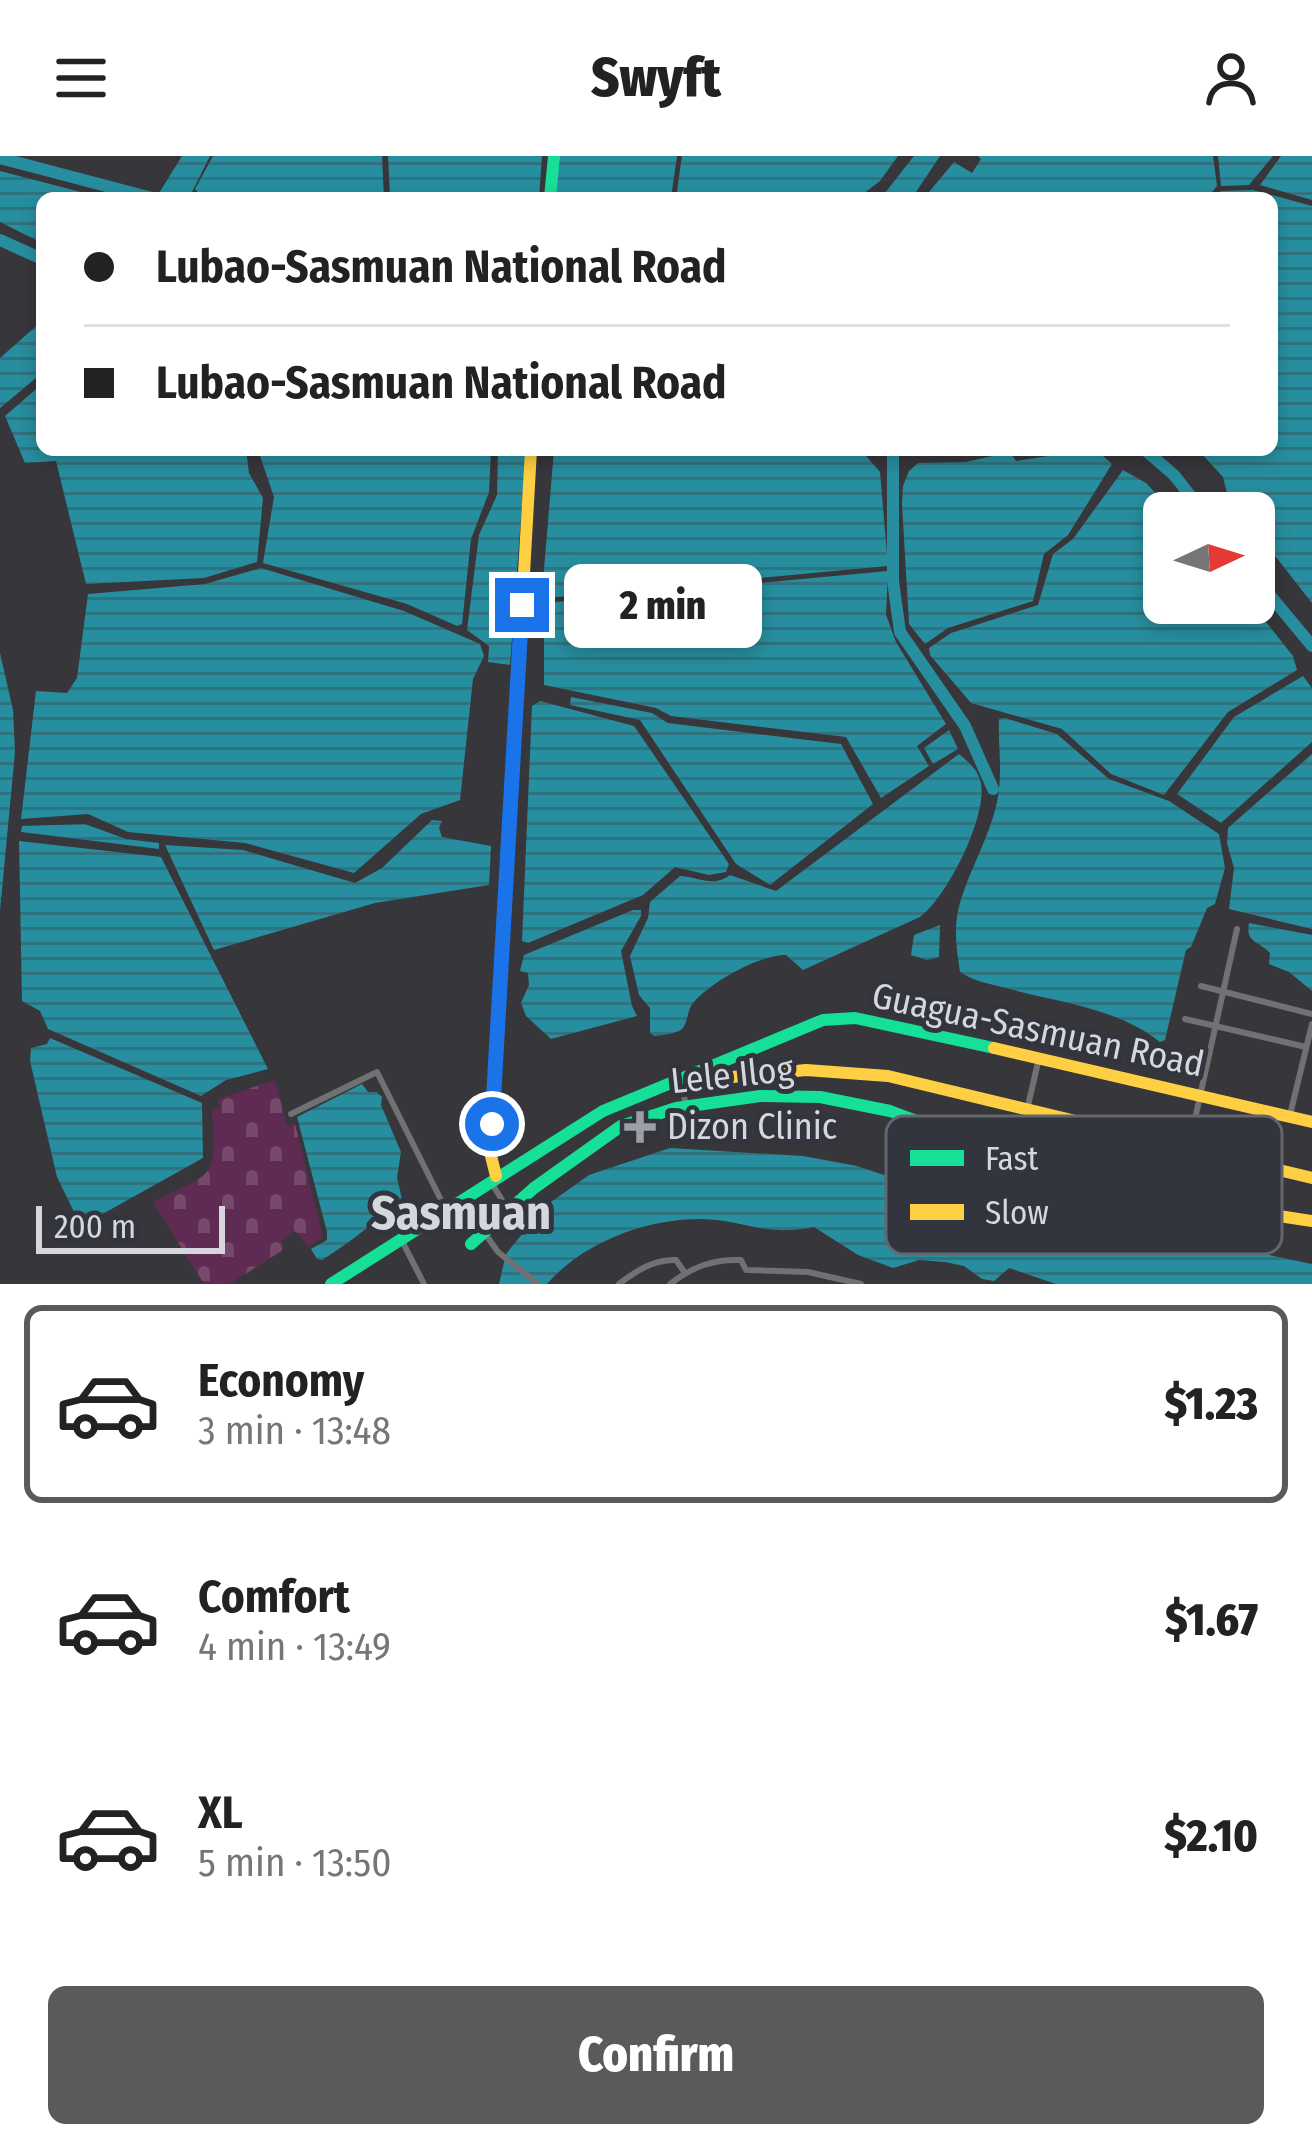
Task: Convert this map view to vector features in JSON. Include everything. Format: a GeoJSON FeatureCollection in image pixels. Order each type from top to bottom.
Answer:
{"type":"FeatureCollection","features":[{"type":"Feature","properties":{"kind":"street"},"geometry":{"type":"LineString","coordinates":[[551,192],[554,156]]}},
{"type":"Feature","properties":{"kind":"street"},"geometry":{"type":"LineString","coordinates":[[508,1210],[493,1178],[491,1156],[531,456]]}},
{"type":"Feature","properties":{"kind":"street"},"geometry":{"type":"LineString","coordinates":[[1197,1116],[1237,929]]}},
{"type":"Feature","properties":{"kind":"street"},"geometry":{"type":"LineString","coordinates":[[1201,986],[1312,1015]]}},
{"type":"Feature","properties":{"kind":"street","name":"Guagua-Sasmuan Road"},"geometry":{"type":"LineString","coordinates":[[331,1284],[603,1111],[823,1020],[855,1018],[1312,1122]]}},
{"type":"Feature","properties":{"kind":"street"},"geometry":{"type":"LineString","coordinates":[[1185,1019],[1306,1047]]}},
{"type":"Feature","properties":{"kind":"street"},"geometry":{"type":"LineString","coordinates":[[1290,1115],[1312,1024]]}},
{"type":"Feature","properties":{"kind":"street"},"geometry":{"type":"LineString","coordinates":[[1026,1116],[1040,1058]]}},
{"type":"Feature","properties":{"kind":"street"},"geometry":{"type":"LineString","coordinates":[[686,1106],[685,1076],[706,1079],[766,1071],[845,1071],[909,1080],[1053,1116]]}},
{"type":"Feature","properties":{"kind":"street"},"geometry":{"type":"LineString","coordinates":[[291,1114],[377,1072],[446,1210]]}},
{"type":"Feature","properties":{"kind":"street","name":"Lele Ilog"},"geometry":{"type":"LineString","coordinates":[[471,1244],[560,1167],[621,1126],[686,1106],[760,1096],[820,1096],[903,1116]]}},
{"type":"Feature","properties":{"kind":"street"},"geometry":{"type":"LineString","coordinates":[[1282,1171],[1312,1178]]}},
{"type":"Feature","properties":{"kind":"street","name":"Lele Ilog"},"geometry":{"type":"LineString","coordinates":[[1282,1216],[1312,1221]]}},
{"type":"Feature","properties":{"kind":"street"},"geometry":{"type":"LineString","coordinates":[[486,1235],[504,1257],[538,1284]]}},
{"type":"Feature","properties":{"kind":"street"},"geometry":{"type":"LineString","coordinates":[[401,1240],[424,1284]]}},
{"type":"Feature","properties":{"kind":"street"},"geometry":{"type":"LineString","coordinates":[[670,1284],[710,1262],[741,1260],[746,1270],[808,1272],[861,1284]]}},
{"type":"Feature","properties":{"kind":"street"},"geometry":{"type":"LineString","coordinates":[[619,1284],[655,1262],[676,1261],[685,1273]]}},
{"type":"Feature","properties":{"kind":"green space"},"geometry":{"type":"Polygon","coordinates":[[[275,1080],[287,1126],[295,1124],[323,1238],[308,1246],[295,1231],[282,1240],[283,1250],[230,1284],[204,1284],[153,1202],[207,1172],[213,1151],[212,1111],[220,1107],[218,1099],[275,1080]]]}},
{"type":"Feature","properties":{"kind":"water"},"geometry":{"type":"Polygon","coordinates":[[[182,156],[210,156],[192,192],[160,192],[182,156]]]}},
{"type":"Feature","properties":{"kind":"water"},"geometry":{"type":"Polygon","coordinates":[[[213,156],[382,156],[384,192],[195,189],[213,156]]]}},
{"type":"Feature","properties":{"kind":"water"},"geometry":{"type":"Polygon","coordinates":[[[388,156],[542,156],[539,192],[390,192],[388,156]]]}},
{"type":"Feature","properties":{"kind":"water"},"geometry":{"type":"Polygon","coordinates":[[[558,156],[677,156],[672,192],[555,192],[558,156]]]}},
{"type":"Feature","properties":{"kind":"water"},"geometry":{"type":"Polygon","coordinates":[[[682,156],[898,156],[866,192],[677,192],[682,156]]]}},
{"type":"Feature","properties":{"kind":"water"},"geometry":{"type":"Polygon","coordinates":[[[914,156],[940,156],[916,192],[886,192],[914,156]]]}},
{"type":"Feature","properties":{"kind":"water"},"geometry":{"type":"Polygon","coordinates":[[[978,156],[1213,156],[1217,186],[1212,192],[929,192],[954,162],[972,173],[981,159],[978,156]]]}},
{"type":"Feature","properties":{"kind":"water"},"geometry":{"type":"Polygon","coordinates":[[[1218,156],[1273,156],[1249,185],[1221,186],[1218,156]]]}},
{"type":"Feature","properties":{"kind":"water"},"geometry":{"type":"Polygon","coordinates":[[[1281,156],[1312,156],[1312,200],[1260,185],[1281,156]]]}},
{"type":"Feature","properties":{"kind":"water"},"geometry":{"type":"Polygon","coordinates":[[[0,171],[81,192],[36,192],[36,240],[0,222],[0,171]]]}},
{"type":"Feature","properties":{"kind":"water"},"geometry":{"type":"Polygon","coordinates":[[[1278,197],[1312,206],[1312,603],[1275,556],[1275,492],[1227,492],[1223,477],[1204,456],[1278,456],[1278,197]]]}},
{"type":"Feature","properties":{"kind":"water"},"geometry":{"type":"Polygon","coordinates":[[[36,326],[36,378],[0,408],[0,358],[36,326]]]}},
{"type":"Feature","properties":{"kind":"water"},"geometry":{"type":"Polygon","coordinates":[[[36,389],[36,456],[247,456],[249,473],[263,498],[257,562],[204,578],[86,584],[56,461],[25,463],[5,416],[36,389]]]}},
{"type":"Feature","properties":{"kind":"water"},"geometry":{"type":"Polygon","coordinates":[[[260,456],[491,456],[489,492],[471,539],[462,624],[263,563],[274,497],[260,456]]]}},
{"type":"Feature","properties":{"kind":"water"},"geometry":{"type":"Polygon","coordinates":[[[498,456],[526,456],[510,665],[488,662],[489,646],[467,630],[479,535],[497,495],[498,456]]]}},
{"type":"Feature","properties":{"kind":"water"},"geometry":{"type":"Polygon","coordinates":[[[553,456],[866,456],[880,472],[888,566],[547,598],[542,593],[553,456]]]}},
{"type":"Feature","properties":{"kind":"water"},"geometry":{"type":"Polygon","coordinates":[[[992,456],[1013,456],[1016,461],[1103,456],[1112,464],[1068,535],[1044,554],[1033,601],[948,628],[925,644],[909,624],[902,504],[909,471],[918,463],[992,456]]]}},
{"type":"Feature","properties":{"kind":"water"},"geometry":{"type":"Polygon","coordinates":[[[1123,470],[1154,492],[1143,492],[1143,624],[1268,624],[1293,656],[1297,670],[1228,712],[1164,795],[1111,774],[1062,729],[971,703],[930,655],[929,648],[951,633],[1038,605],[1053,554],[1073,539],[1123,470]]]}},
{"type":"Feature","properties":{"kind":"water"},"geometry":{"type":"Polygon","coordinates":[[[261,568],[404,611],[480,644],[484,656],[473,679],[460,800],[421,814],[354,873],[245,843],[128,832],[88,814],[21,819],[36,691],[67,693],[77,678],[88,594],[205,584],[261,568]]]}},
{"type":"Feature","properties":{"kind":"water"},"geometry":{"type":"Polygon","coordinates":[[[888,571],[886,615],[896,642],[946,724],[917,746],[929,766],[881,798],[846,737],[671,716],[656,708],[544,685],[544,603],[888,571]]]}},
{"type":"Feature","properties":{"kind":"water"},"geometry":{"type":"Polygon","coordinates":[[[0,653],[13,710],[15,752],[0,911],[0,653]]]}},
{"type":"Feature","properties":{"kind":"water"},"geometry":{"type":"Polygon","coordinates":[[[1303,676],[1312,688],[1312,742],[1221,823],[1177,794],[1234,717],[1303,676]]]}},
{"type":"Feature","properties":{"kind":"water"},"geometry":{"type":"Polygon","coordinates":[[[571,697],[652,713],[668,723],[841,744],[873,804],[770,885],[736,864],[640,720],[570,705],[571,697]]]}},
{"type":"Feature","properties":{"kind":"water"},"geometry":{"type":"Polygon","coordinates":[[[540,701],[634,726],[729,864],[726,872],[709,875],[675,867],[643,895],[528,943],[522,941],[532,706],[540,701]]]}},
{"type":"Feature","properties":{"kind":"water"},"geometry":{"type":"Polygon","coordinates":[[[999,719],[1057,734],[1109,779],[1169,801],[1219,834],[1225,868],[1215,904],[1207,908],[1186,950],[1165,1040],[1160,1042],[1106,1013],[982,982],[960,972],[957,915],[997,802],[999,719]]]}},
{"type":"Feature","properties":{"kind":"water"},"geometry":{"type":"Polygon","coordinates":[[[949,730],[958,749],[933,764],[924,748],[949,730]]]}},
{"type":"Feature","properties":{"kind":"water"},"geometry":{"type":"Polygon","coordinates":[[[959,754],[980,778],[978,816],[953,875],[920,917],[803,970],[786,955],[749,965],[701,995],[682,1029],[650,1033],[650,1008],[639,995],[630,956],[648,918],[650,902],[680,876],[712,881],[730,875],[776,891],[959,754]]]}},
{"type":"Feature","properties":{"kind":"water"},"geometry":{"type":"Polygon","coordinates":[[[1312,754],[1312,929],[1229,909],[1234,868],[1228,828],[1312,754]]]}},
{"type":"Feature","properties":{"kind":"water"},"geometry":{"type":"Polygon","coordinates":[[[432,820],[442,821],[442,837],[491,846],[489,885],[375,903],[214,950],[165,845],[243,850],[355,883],[382,868],[432,820]]]}},
{"type":"Feature","properties":{"kind":"water"},"geometry":{"type":"Polygon","coordinates":[[[85,824],[126,839],[159,843],[159,849],[21,832],[22,826],[85,824]]]}},
{"type":"Feature","properties":{"kind":"water"},"geometry":{"type":"Polygon","coordinates":[[[19,841],[161,857],[268,1069],[226,1080],[201,1096],[48,1029],[40,1011],[22,1001],[19,841]]]}},
{"type":"Feature","properties":{"kind":"water"},"geometry":{"type":"Polygon","coordinates":[[[641,910],[641,916],[621,951],[637,1016],[551,1039],[526,1016],[521,1003],[529,985],[528,973],[520,971],[524,955],[641,910]]]}},
{"type":"Feature","properties":{"kind":"water"},"geometry":{"type":"Polygon","coordinates":[[[1249,923],[1312,935],[1312,991],[1289,972],[1269,964],[1270,953],[1251,938],[1249,923]]]}},
{"type":"Feature","properties":{"kind":"water"},"geometry":{"type":"Polygon","coordinates":[[[940,925],[939,957],[927,960],[911,955],[914,935],[940,925]]]}},
{"type":"Feature","properties":{"kind":"water"},"geometry":{"type":"Polygon","coordinates":[[[50,1038],[202,1103],[203,1158],[81,1226],[57,1177],[30,1061],[31,1048],[47,1044],[50,1038]]]}},
{"type":"Feature","properties":{"kind":"water"},"geometry":{"type":"Polygon","coordinates":[[[362,1084],[382,1097],[401,1152],[397,1178],[402,1199],[344,1246],[317,1259],[311,1249],[327,1240],[327,1232],[297,1117],[362,1084]]]}},
{"type":"Feature","properties":{"kind":"water"},"geometry":{"type":"Polygon","coordinates":[[[670,1148],[803,1156],[886,1176],[886,1254],[1264,1254],[1312,1264],[1312,1284],[1056,1284],[1009,1268],[994,1281],[945,1262],[919,1260],[893,1268],[858,1255],[814,1227],[781,1230],[701,1219],[659,1223],[617,1236],[579,1256],[547,1284],[499,1284],[506,1254],[544,1207],[589,1175],[670,1148]]]}},
{"type":"Feature","properties":{"kind":"waterway"},"geometry":{"type":"LineString","coordinates":[[0,158],[129,192]]}},
{"type":"Feature","properties":{"kind":"waterway"},"geometry":{"type":"LineString","coordinates":[[0,240],[36,256]]}},
{"type":"Feature","properties":{"kind":"waterway"},"geometry":{"type":"LineString","coordinates":[[893,456],[893,581],[900,632],[965,726],[993,789]]}},
{"type":"Feature","properties":{"kind":"waterway"},"geometry":{"type":"LineString","coordinates":[[1152,456],[1187,492]]}},
{"type":"Feature","properties":{"kind":"waterway"},"geometry":{"type":"LineString","coordinates":[[1275,601],[1312,646]]}},
{"type":"Feature","properties":{"kind":"traffic: fast"},"geometry":{"type":"LineString","coordinates":[[551,192],[554,156]]}},
{"type":"Feature","properties":{"kind":"traffic: fast"},"geometry":{"type":"LineString","coordinates":[[331,1284],[603,1111],[823,1020],[855,1018],[994,1048]]}},
{"type":"Feature","properties":{"kind":"traffic: fast"},"geometry":{"type":"LineString","coordinates":[[471,1244],[534,1188],[621,1126],[676,1108],[760,1096],[820,1097],[903,1116]]}},
{"type":"Feature","properties":{"kind":"traffic: slow"},"geometry":{"type":"LineString","coordinates":[[496,1176],[491,1156],[531,456]]}},
{"type":"Feature","properties":{"kind":"traffic: slow"},"geometry":{"type":"LineString","coordinates":[[994,1048],[1312,1122]]}},
{"type":"Feature","properties":{"kind":"traffic: slow"},"geometry":{"type":"LineString","coordinates":[[691,1075],[722,1078],[806,1070],[888,1076],[1054,1116]]}},
{"type":"Feature","properties":{"kind":"traffic: slow"},"geometry":{"type":"LineString","coordinates":[[1282,1171],[1312,1178]]}},
{"type":"Feature","properties":{"kind":"traffic: slow"},"geometry":{"type":"LineString","coordinates":[[1282,1216],[1312,1221]]}},
{"type":"Feature","properties":{"kind":"place","name":"Dizon Clinic"},"geometry":{"type":"Point","coordinates":[640,1127]}},
{"type":"Feature","properties":{"kind":"district","name":"Sasmuan"},"geometry":{"type":"Point","coordinates":[461,1213]}},
{"type":"Feature","properties":{"kind":"route"},"geometry":{"type":"LineString","coordinates":[[492,1124],[522,605]]}}]}
